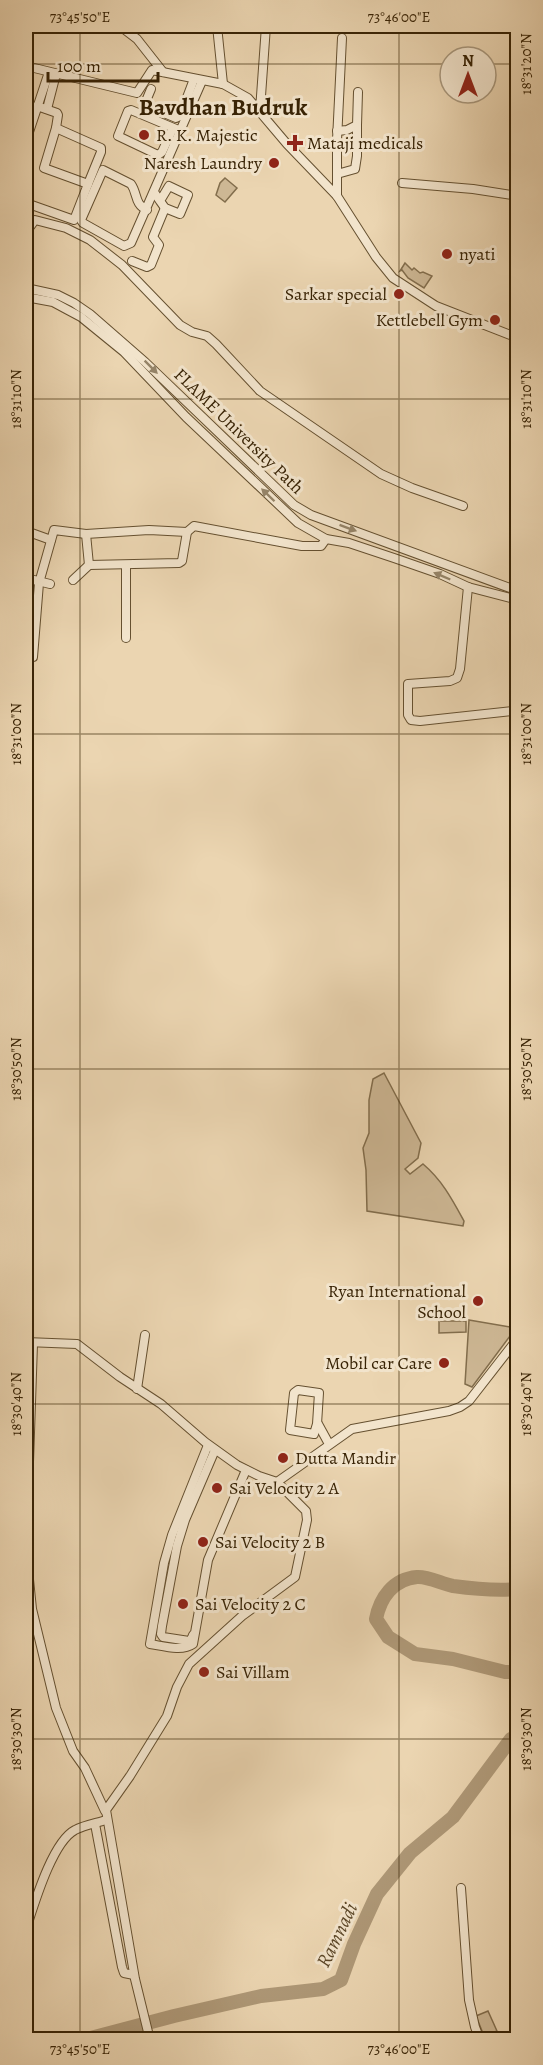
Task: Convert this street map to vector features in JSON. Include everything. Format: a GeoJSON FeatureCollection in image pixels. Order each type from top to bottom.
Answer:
{"type":"FeatureCollection","features":[{"type":"Feature","properties":{"kind":"main road"},"geometry":{"type":"LineString","coordinates":[[511,2040],[518,2034]]}},
{"type":"Feature","properties":{"kind":"street"},"geometry":{"type":"LineString","coordinates":[[120,26],[137,39],[163,72]]}},
{"type":"Feature","properties":{"kind":"street"},"geometry":{"type":"LineString","coordinates":[[217,26],[223,84]]}},
{"type":"Feature","properties":{"kind":"street"},"geometry":{"type":"LineString","coordinates":[[260,110],[266,26]]}},
{"type":"Feature","properties":{"kind":"street"},"geometry":{"type":"LineString","coordinates":[[337,196],[337,131],[342,38]]}},
{"type":"Feature","properties":{"kind":"street"},"geometry":{"type":"LineString","coordinates":[[26,66],[137,93],[152,70],[223,84],[248,98],[287,144],[337,196],[376,257],[393,278],[436,306],[518,338]]}},
{"type":"Feature","properties":{"kind":"street"},"geometry":{"type":"LineString","coordinates":[[26,141],[37,106],[53,73]]}},
{"type":"Feature","properties":{"kind":"street"},"geometry":{"type":"LineString","coordinates":[[47,109],[53,73]]}},
{"type":"Feature","properties":{"kind":"street"},"geometry":{"type":"LineString","coordinates":[[151,89],[146,101],[147,106],[176,118],[180,116],[198,80]]}},
{"type":"Feature","properties":{"kind":"street"},"geometry":{"type":"LineString","coordinates":[[147,210],[137,202],[133,186],[103,170],[81,220],[124,246],[131,243],[147,210],[198,80]]}},
{"type":"Feature","properties":{"kind":"street"},"geometry":{"type":"LineString","coordinates":[[337,174],[355,169],[358,92]]}},
{"type":"Feature","properties":{"kind":"street"},"geometry":{"type":"LineString","coordinates":[[37,106],[58,115],[44,168],[88,184]]}},
{"type":"Feature","properties":{"kind":"street"},"geometry":{"type":"LineString","coordinates":[[131,110],[177,130],[158,155],[118,136],[128,111],[131,110]]}},
{"type":"Feature","properties":{"kind":"street"},"geometry":{"type":"LineString","coordinates":[[337,131],[347,130],[357,125]]}},
{"type":"Feature","properties":{"kind":"street"},"geometry":{"type":"LineString","coordinates":[[26,203],[74,220],[101,148],[56,128]]}},
{"type":"Feature","properties":{"kind":"street"},"geometry":{"type":"LineString","coordinates":[[402,183],[473,189],[518,196]]}},
{"type":"Feature","properties":{"kind":"street"},"geometry":{"type":"LineString","coordinates":[[154,192],[160,201],[165,208],[180,214],[188,195],[169,186],[160,201]]}},
{"type":"Feature","properties":{"kind":"street"},"geometry":{"type":"LineString","coordinates":[[132,261],[147,267],[151,265],[159,245],[153,237],[165,208]]}},
{"type":"Feature","properties":{"kind":"street"},"geometry":{"type":"LineString","coordinates":[[26,232],[35,220],[66,228],[90,240],[122,265],[180,325],[192,332],[207,336],[260,391],[381,474],[412,488],[464,506]]}},
{"type":"Feature","properties":{"kind":"street","name":"FLAME University Path"},"geometry":{"type":"LineString","coordinates":[[26,288],[74,303],[90,314],[145,362],[294,505],[310,515],[518,591]]}},
{"type":"Feature","properties":{"kind":"street","name":"FLAME University Path"},"geometry":{"type":"LineString","coordinates":[[26,297],[54,298]]}},
{"type":"Feature","properties":{"kind":"street"},"geometry":{"type":"LineString","coordinates":[[54,298],[124,352],[186,417],[286,513],[303,526],[326,539],[350,543],[394,558],[440,574],[468,588],[518,600]]}},
{"type":"Feature","properties":{"kind":"street"},"geometry":{"type":"LineString","coordinates":[[303,526],[310,515]]}},
{"type":"Feature","properties":{"kind":"street"},"geometry":{"type":"LineString","coordinates":[[73,580],[89,565],[126,566],[178,563],[182,561],[187,532],[194,526],[227,534],[302,546],[321,546],[326,539]]}},
{"type":"Feature","properties":{"kind":"street"},"geometry":{"type":"LineString","coordinates":[[26,657],[33,657],[39,583],[54,530],[86,534],[149,530],[187,532]]}},
{"type":"Feature","properties":{"kind":"street"},"geometry":{"type":"LineString","coordinates":[[26,531],[51,540]]}},
{"type":"Feature","properties":{"kind":"street"},"geometry":{"type":"LineString","coordinates":[[86,534],[89,565]]}},
{"type":"Feature","properties":{"kind":"street"},"geometry":{"type":"LineString","coordinates":[[126,566],[126,638]]}},
{"type":"Feature","properties":{"kind":"street"},"geometry":{"type":"LineString","coordinates":[[26,578],[50,584]]}},
{"type":"Feature","properties":{"kind":"street"},"geometry":{"type":"LineString","coordinates":[[468,588],[460,669],[457,678],[450,681],[408,684],[408,715],[411,720],[420,722],[518,712]]}},
{"type":"Feature","properties":{"kind":"street"},"geometry":{"type":"LineString","coordinates":[[137,1389],[145,1335]]}},
{"type":"Feature","properties":{"kind":"street"},"geometry":{"type":"LineString","coordinates":[[277,1482],[352,1429],[460,1407],[469,1401],[518,1338]]}},
{"type":"Feature","properties":{"kind":"street"},"geometry":{"type":"LineString","coordinates":[[105,1811],[168,1716],[177,1687],[189,1664],[242,1616],[295,1577],[308,1520],[306,1510],[277,1482],[243,1468],[212,1447],[161,1404],[77,1344],[29,1343],[26,1550],[32,1609],[56,1708],[73,1751],[85,1768],[105,1811],[134,1976],[150,2040]]}},
{"type":"Feature","properties":{"kind":"street"},"geometry":{"type":"LineString","coordinates":[[318,1424],[314,1434],[290,1430],[296,1391],[320,1393],[318,1424],[329,1444]]}},
{"type":"Feature","properties":{"kind":"street"},"geometry":{"type":"LineString","coordinates":[[212,1447],[171,1535],[150,1644],[182,1648],[193,1644],[208,1560],[243,1468]]}},
{"type":"Feature","properties":{"kind":"street"},"geometry":{"type":"LineString","coordinates":[[212,1447],[184,1520],[177,1546],[162,1626],[161,1634],[164,1637],[191,1640],[206,1555],[243,1468]]}},
{"type":"Feature","properties":{"kind":"street"},"geometry":{"type":"LineString","coordinates":[[26,1929],[45,1874],[65,1839],[75,1830],[106,1820]]}},
{"type":"Feature","properties":{"kind":"street"},"geometry":{"type":"LineString","coordinates":[[95,1824],[122,1966],[124,1973],[134,1976]]}},
{"type":"Feature","properties":{"kind":"street"},"geometry":{"type":"LineString","coordinates":[[461,1888],[469,2000],[474,2027],[480,2040]]}},
{"type":"Feature","properties":{"kind":"shaded area"},"geometry":{"type":"Polygon","coordinates":[[[225,178],[237,188],[225,202],[216,195],[220,183],[225,178]]]}},
{"type":"Feature","properties":{"kind":"shaded area"},"geometry":{"type":"Polygon","coordinates":[[[405,263],[412,270],[414,268],[420,273],[432,276],[424,288],[408,278],[402,270],[400,271],[405,263]]]}},
{"type":"Feature","properties":{"kind":"shaded area"},"geometry":{"type":"Polygon","coordinates":[[[384,1073],[421,1143],[418,1158],[405,1169],[410,1174],[423,1164],[430,1170],[451,1198],[464,1221],[463,1226],[367,1211],[363,1148],[369,1133],[369,1100],[373,1079],[384,1073]]]}},
{"type":"Feature","properties":{"kind":"shaded area"},"geometry":{"type":"Polygon","coordinates":[[[469,1320],[516,1328],[472,1387],[465,1384],[469,1320]]]}},
{"type":"Feature","properties":{"kind":"shaded area"},"geometry":{"type":"Polygon","coordinates":[[[439,1321],[466,1321],[466,1332],[439,1333],[439,1321]]]}},
{"type":"Feature","properties":{"kind":"shaded area"},"geometry":{"type":"Polygon","coordinates":[[[488,2011],[497,2031],[484,2036],[476,2016],[488,2011]]]}},
{"type":"Feature","properties":{"kind":"waterway","name":"Ramnadi"},"geometry":{"type":"LineString","coordinates":[[518,1589],[477,1589],[417,1577],[401,1581],[389,1591],[384,1597],[376,1619],[388,1637],[415,1654],[453,1659],[505,1672],[518,1672]]}},
{"type":"Feature","properties":{"kind":"waterway","name":"Ramnadi"},"geometry":{"type":"LineString","coordinates":[[83,2040],[261,1996],[323,1989],[341,1980],[354,1944],[377,1894],[410,1853],[453,1817],[511,1739],[518,1736]]}},
{"type":"Feature","properties":{"kind":"place","name":"R. K. Majestic"},"geometry":{"type":"Point","coordinates":[144,135]}},
{"type":"Feature","properties":{"kind":"place","name":"Mataji medicals"},"geometry":{"type":"Point","coordinates":[295,143]}},
{"type":"Feature","properties":{"kind":"place","name":"Naresh Laundry"},"geometry":{"type":"Point","coordinates":[274,163]}},
{"type":"Feature","properties":{"kind":"place","name":"nyati"},"geometry":{"type":"Point","coordinates":[447,254]}},
{"type":"Feature","properties":{"kind":"place","name":"Sarkar special"},"geometry":{"type":"Point","coordinates":[399,294]}},
{"type":"Feature","properties":{"kind":"place","name":"Kettlebell Gym"},"geometry":{"type":"Point","coordinates":[495,320]}},
{"type":"Feature","properties":{"kind":"place","name":"Ryan International School"},"geometry":{"type":"Point","coordinates":[478,1301]}},
{"type":"Feature","properties":{"kind":"place","name":"Mobil car Care"},"geometry":{"type":"Point","coordinates":[444,1363]}},
{"type":"Feature","properties":{"kind":"place","name":"Dutta Mandir"},"geometry":{"type":"Point","coordinates":[283,1458]}},
{"type":"Feature","properties":{"kind":"place","name":"Sai Velocity 2 A"},"geometry":{"type":"Point","coordinates":[217,1488]}},
{"type":"Feature","properties":{"kind":"place","name":"Sai Velocity 2 B"},"geometry":{"type":"Point","coordinates":[203,1542]}},
{"type":"Feature","properties":{"kind":"place","name":"Sai Velocity 2 C"},"geometry":{"type":"Point","coordinates":[183,1604]}},
{"type":"Feature","properties":{"kind":"place","name":"Sai Villam"},"geometry":{"type":"Point","coordinates":[204,1672]}},
{"type":"Feature","properties":{"kind":"district","name":"Bavdhan Budruk"},"geometry":{"type":"Point","coordinates":[223,107]}}]}
